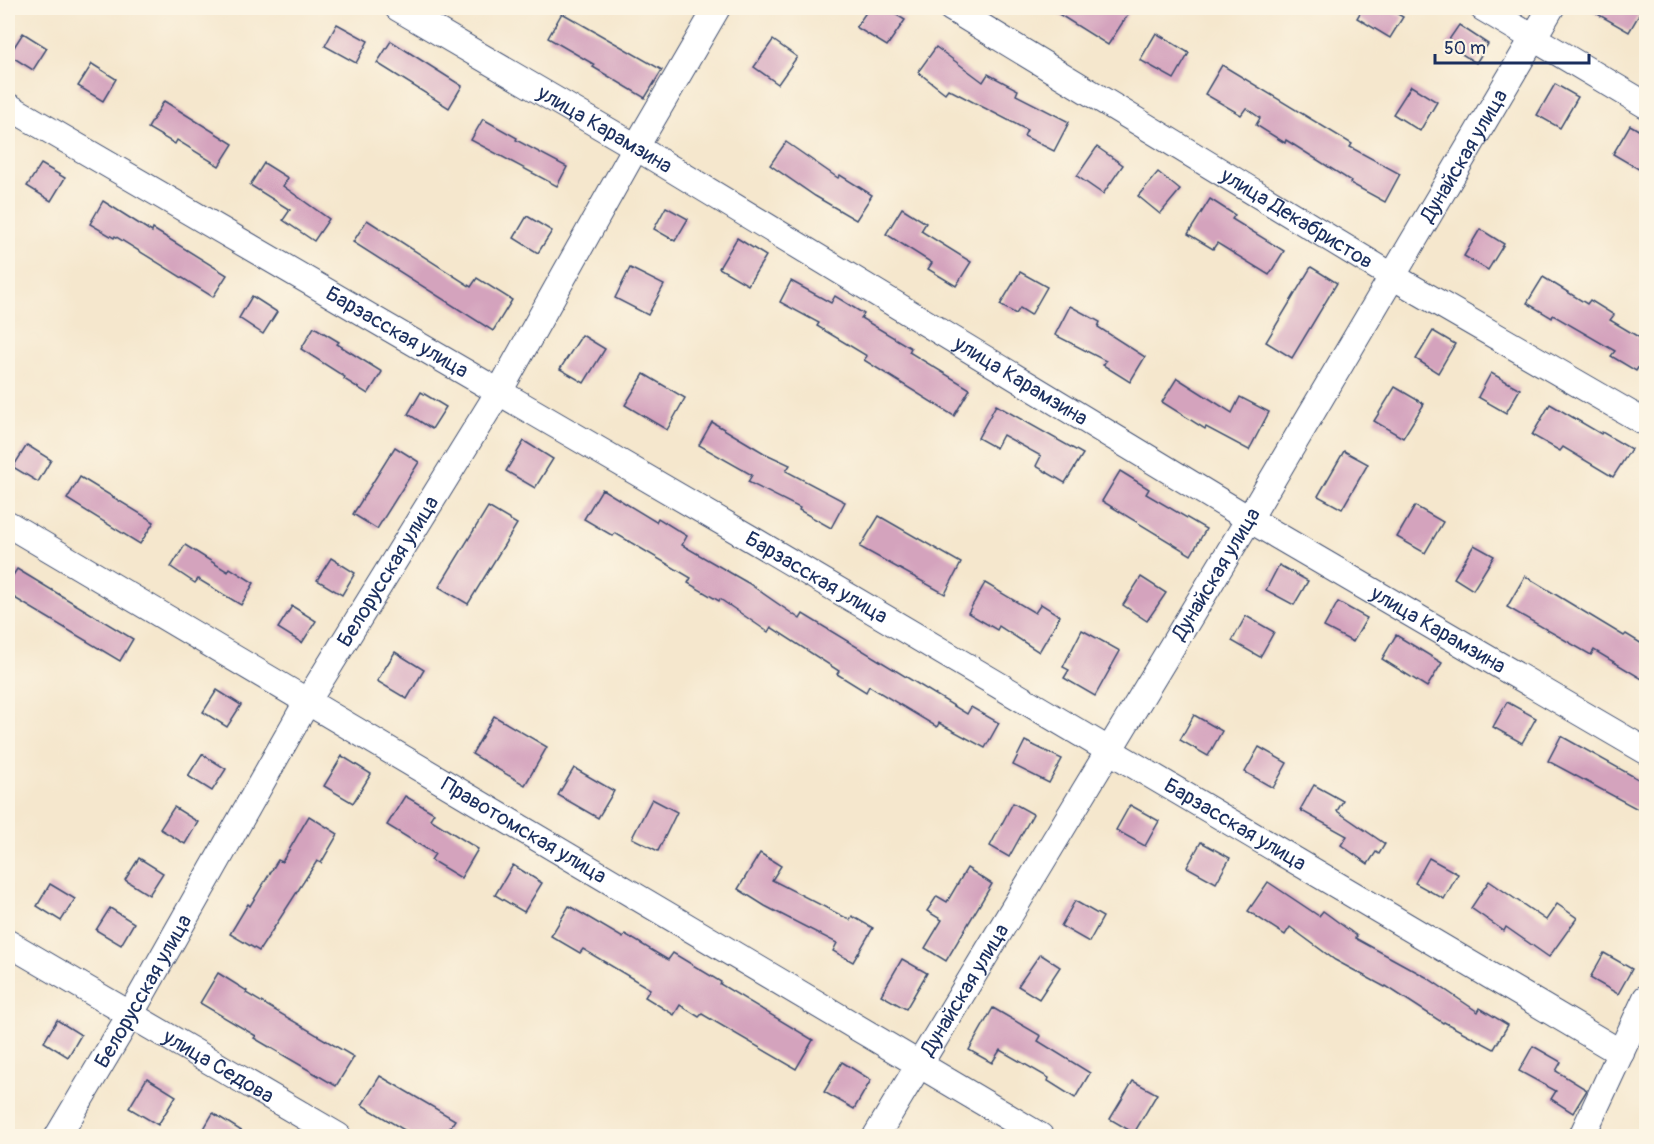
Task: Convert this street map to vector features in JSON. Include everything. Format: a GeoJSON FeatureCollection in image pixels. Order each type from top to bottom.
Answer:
{"type":"FeatureCollection","features":[{"type":"Feature","properties":{"kind":"street","name":"улица Карамзина"},"geometry":{"type":"LineString","coordinates":[[398,8],[636,147],[1248,519],[1647,751]]}},
{"type":"Feature","properties":{"kind":"street","name":"Белорусская улица"},"geometry":{"type":"LineString","coordinates":[[58,1137],[130,1015],[307,702],[500,390],[717,8]]}},
{"type":"Feature","properties":{"kind":"street","name":"улица Декабристов"},"geometry":{"type":"LineString","coordinates":[[951,8],[1392,276],[1647,423]]}},
{"type":"Feature","properties":{"kind":"street"},"geometry":{"type":"LineString","coordinates":[[1483,8],[1647,105]]}},
{"type":"Feature","properties":{"kind":"street","name":"Дунайская улица"},"geometry":{"type":"LineString","coordinates":[[876,1137],[1111,749],[1551,8]]}},
{"type":"Feature","properties":{"kind":"street","name":"Барзасская улица"},"geometry":{"type":"LineString","coordinates":[[8,106],[500,390],[1622,1053]]}},
{"type":"Feature","properties":{"kind":"street","name":"Правотомская улица"},"geometry":{"type":"LineString","coordinates":[[8,524],[1041,1137]]}},
{"type":"Feature","properties":{"kind":"street","name":"улица Седова"},"geometry":{"type":"LineString","coordinates":[[8,943],[338,1137]]}},
{"type":"Feature","properties":{"kind":"street"},"geometry":{"type":"LineString","coordinates":[[1582,1137],[1647,998]]}},
{"type":"Feature","properties":{"kind":"building"},"geometry":{"type":"Polygon","coordinates":[[[869,8],[885,8],[905,20],[887,46],[856,27],[869,8]]]}},
{"type":"Feature","properties":{"kind":"building"},"geometry":{"type":"Polygon","coordinates":[[[1049,8],[1132,8],[1108,45],[1049,8]]]}},
{"type":"Feature","properties":{"kind":"building"},"geometry":{"type":"Polygon","coordinates":[[[1363,8],[1387,8],[1403,17],[1390,38],[1357,18],[1363,8]]]}},
{"type":"Feature","properties":{"kind":"building"},"geometry":{"type":"Polygon","coordinates":[[[1587,8],[1643,8],[1629,32],[1587,8]]]}},
{"type":"Feature","properties":{"kind":"building"},"geometry":{"type":"Polygon","coordinates":[[[562,13],[662,70],[645,98],[548,38],[562,13]]]}},
{"type":"Feature","properties":{"kind":"building"},"geometry":{"type":"Polygon","coordinates":[[[337,24],[368,41],[356,63],[325,46],[337,24]]]}},
{"type":"Feature","properties":{"kind":"building"},"geometry":{"type":"Polygon","coordinates":[[[1459,25],[1488,44],[1476,63],[1446,44],[1459,25]]]}},
{"type":"Feature","properties":{"kind":"building"},"geometry":{"type":"Polygon","coordinates":[[[23,33],[47,48],[33,70],[9,55],[23,33]]]}},
{"type":"Feature","properties":{"kind":"building"},"geometry":{"type":"Polygon","coordinates":[[[1156,33],[1189,53],[1174,79],[1140,60],[1156,33]]]}},
{"type":"Feature","properties":{"kind":"building"},"geometry":{"type":"Polygon","coordinates":[[[773,40],[797,57],[778,84],[754,67],[773,40]]]}},
{"type":"Feature","properties":{"kind":"building"},"geometry":{"type":"Polygon","coordinates":[[[391,41],[462,86],[449,108],[377,63],[391,41]]]}},
{"type":"Feature","properties":{"kind":"building"},"geometry":{"type":"Polygon","coordinates":[[[936,47],[983,82],[988,74],[1018,90],[1016,95],[1069,122],[1054,151],[1024,136],[1027,130],[948,89],[945,93],[918,72],[936,47]]]}},
{"type":"Feature","properties":{"kind":"building"},"geometry":{"type":"Polygon","coordinates":[[[92,64],[116,79],[103,101],[78,86],[92,64]]]}},
{"type":"Feature","properties":{"kind":"building"},"geometry":{"type":"Polygon","coordinates":[[[1222,65],[1352,144],[1350,147],[1400,174],[1385,202],[1350,183],[1351,181],[1286,140],[1285,143],[1256,125],[1260,118],[1246,108],[1241,115],[1205,94],[1222,65]]]}},
{"type":"Feature","properties":{"kind":"building"},"geometry":{"type":"Polygon","coordinates":[[[1555,84],[1578,97],[1560,128],[1537,115],[1555,84]]]}},
{"type":"Feature","properties":{"kind":"building"},"geometry":{"type":"Polygon","coordinates":[[[1411,86],[1437,102],[1420,131],[1393,114],[1411,86]]]}},
{"type":"Feature","properties":{"kind":"building"},"geometry":{"type":"Polygon","coordinates":[[[164,101],[233,144],[219,166],[177,140],[175,144],[148,128],[164,101]]]}},
{"type":"Feature","properties":{"kind":"building"},"geometry":{"type":"Polygon","coordinates":[[[483,119],[517,138],[516,140],[567,167],[557,186],[471,140],[483,119]]]}},
{"type":"Feature","properties":{"kind":"building"},"geometry":{"type":"Polygon","coordinates":[[[1630,125],[1647,135],[1647,174],[1613,154],[1630,125]]]}},
{"type":"Feature","properties":{"kind":"building"},"geometry":{"type":"Polygon","coordinates":[[[786,142],[838,178],[840,175],[872,195],[856,220],[815,196],[770,165],[786,142]]]}},
{"type":"Feature","properties":{"kind":"building"},"geometry":{"type":"Polygon","coordinates":[[[1097,147],[1123,165],[1103,194],[1077,176],[1097,147]]]}},
{"type":"Feature","properties":{"kind":"building"},"geometry":{"type":"Polygon","coordinates":[[[264,163],[288,178],[283,186],[329,219],[314,241],[283,220],[290,210],[250,185],[264,163]]]}},
{"type":"Feature","properties":{"kind":"building"},"geometry":{"type":"Polygon","coordinates":[[[41,164],[65,178],[51,201],[27,186],[41,164]]]}},
{"type":"Feature","properties":{"kind":"building"},"geometry":{"type":"Polygon","coordinates":[[[1158,172],[1180,190],[1160,214],[1138,196],[1158,172]]]}},
{"type":"Feature","properties":{"kind":"building"},"geometry":{"type":"Polygon","coordinates":[[[1210,199],[1235,215],[1232,219],[1284,251],[1269,275],[1217,243],[1213,249],[1188,234],[1210,199]]]}},
{"type":"Feature","properties":{"kind":"building"},"geometry":{"type":"Polygon","coordinates":[[[103,201],[227,275],[213,297],[115,236],[114,238],[90,224],[103,201]]]}},
{"type":"Feature","properties":{"kind":"building"},"geometry":{"type":"Polygon","coordinates":[[[666,207],[688,219],[675,241],[654,229],[666,207]]]}},
{"type":"Feature","properties":{"kind":"building"},"geometry":{"type":"Polygon","coordinates":[[[902,208],[926,223],[921,231],[971,262],[956,286],[928,269],[932,263],[886,234],[902,208]]]}},
{"type":"Feature","properties":{"kind":"building"},"geometry":{"type":"Polygon","coordinates":[[[527,216],[552,231],[538,253],[514,238],[527,216]]]}},
{"type":"Feature","properties":{"kind":"building"},"geometry":{"type":"Polygon","coordinates":[[[367,220],[471,287],[477,278],[512,300],[493,331],[353,242],[367,220]]]}},
{"type":"Feature","properties":{"kind":"building"},"geometry":{"type":"Polygon","coordinates":[[[1480,229],[1504,244],[1488,270],[1464,256],[1480,229]]]}},
{"type":"Feature","properties":{"kind":"building"},"geometry":{"type":"Polygon","coordinates":[[[737,238],[766,256],[748,285],[719,268],[737,238]]]}},
{"type":"Feature","properties":{"kind":"building"},"geometry":{"type":"Polygon","coordinates":[[[1311,267],[1337,283],[1292,358],[1266,342],[1311,267]]]}},
{"type":"Feature","properties":{"kind":"building"},"geometry":{"type":"Polygon","coordinates":[[[630,268],[664,285],[648,315],[615,298],[630,268]]]}},
{"type":"Feature","properties":{"kind":"building"},"geometry":{"type":"Polygon","coordinates":[[[1020,272],[1047,287],[1031,315],[1020,308],[1016,314],[1000,305],[1020,272]]]}},
{"type":"Feature","properties":{"kind":"building"},"geometry":{"type":"Polygon","coordinates":[[[1543,277],[1587,304],[1590,300],[1614,315],[1610,320],[1647,342],[1647,353],[1636,371],[1611,356],[1615,351],[1553,315],[1552,318],[1527,303],[1543,277]]]}},
{"type":"Feature","properties":{"kind":"building"},"geometry":{"type":"Polygon","coordinates":[[[791,281],[831,303],[835,296],[864,314],[861,318],[911,348],[909,352],[970,389],[954,416],[864,360],[867,356],[817,326],[819,323],[780,302],[791,281]]]}},
{"type":"Feature","properties":{"kind":"building"},"geometry":{"type":"Polygon","coordinates":[[[252,296],[277,312],[263,334],[239,318],[252,296]]]}},
{"type":"Feature","properties":{"kind":"building"},"geometry":{"type":"Polygon","coordinates":[[[1070,306],[1100,322],[1098,327],[1145,357],[1130,382],[1103,365],[1106,361],[1055,335],[1070,306]]]}},
{"type":"Feature","properties":{"kind":"building"},"geometry":{"type":"Polygon","coordinates":[[[314,327],[382,372],[368,394],[301,349],[314,327]]]}},
{"type":"Feature","properties":{"kind":"building"},"geometry":{"type":"Polygon","coordinates":[[[1433,331],[1455,344],[1438,373],[1416,359],[1433,331]]]}},
{"type":"Feature","properties":{"kind":"building"},"geometry":{"type":"Polygon","coordinates":[[[582,335],[605,349],[584,383],[560,369],[582,335]]]}},
{"type":"Feature","properties":{"kind":"building"},"geometry":{"type":"Polygon","coordinates":[[[1491,373],[1520,389],[1506,413],[1478,397],[1491,373]]]}},
{"type":"Feature","properties":{"kind":"building"},"geometry":{"type":"Polygon","coordinates":[[[644,374],[685,398],[667,430],[625,405],[644,374]]]}},
{"type":"Feature","properties":{"kind":"building"},"geometry":{"type":"Polygon","coordinates":[[[1177,378],[1232,413],[1240,397],[1269,412],[1249,450],[1206,427],[1205,429],[1162,402],[1177,378]]]}},
{"type":"Feature","properties":{"kind":"building"},"geometry":{"type":"Polygon","coordinates":[[[1395,387],[1424,404],[1403,438],[1374,421],[1395,387]]]}},
{"type":"Feature","properties":{"kind":"building"},"geometry":{"type":"Polygon","coordinates":[[[421,392],[446,407],[432,429],[408,414],[421,392]]]}},
{"type":"Feature","properties":{"kind":"building"},"geometry":{"type":"Polygon","coordinates":[[[1550,404],[1631,449],[1613,477],[1563,447],[1560,451],[1532,435],[1550,404]]]}},
{"type":"Feature","properties":{"kind":"building"},"geometry":{"type":"Polygon","coordinates":[[[996,405],[1083,454],[1065,483],[1036,466],[1041,456],[1003,435],[996,448],[978,438],[996,405]]]}},
{"type":"Feature","properties":{"kind":"building"},"geometry":{"type":"Polygon","coordinates":[[[712,422],[764,453],[790,465],[786,471],[845,502],[831,528],[799,510],[800,508],[748,482],[752,475],[699,445],[712,422]]]}},
{"type":"Feature","properties":{"kind":"building"},"geometry":{"type":"Polygon","coordinates":[[[524,441],[553,459],[535,488],[506,471],[524,441]]]}},
{"type":"Feature","properties":{"kind":"building"},"geometry":{"type":"Polygon","coordinates":[[[27,445],[51,460],[38,482],[13,467],[27,445]]]}},
{"type":"Feature","properties":{"kind":"building"},"geometry":{"type":"Polygon","coordinates":[[[395,447],[419,462],[377,529],[353,514],[395,447]]]}},
{"type":"Feature","properties":{"kind":"building"},"geometry":{"type":"Polygon","coordinates":[[[1344,451],[1368,464],[1342,509],[1318,496],[1344,451]]]}},
{"type":"Feature","properties":{"kind":"building"},"geometry":{"type":"Polygon","coordinates":[[[1120,471],[1149,489],[1146,494],[1206,529],[1191,555],[1102,501],[1120,471]]]}},
{"type":"Feature","properties":{"kind":"building"},"geometry":{"type":"Polygon","coordinates":[[[80,477],[154,522],[140,544],[67,499],[80,477]]]}},
{"type":"Feature","properties":{"kind":"building"},"geometry":{"type":"Polygon","coordinates":[[[602,489],[656,522],[658,518],[687,536],[682,545],[748,583],[800,619],[803,614],[967,714],[971,707],[999,723],[985,748],[939,723],[937,727],[869,686],[866,692],[837,674],[839,671],[771,627],[768,632],[720,599],[719,601],[688,583],[691,578],[615,533],[613,536],[584,519],[602,489]]]}},
{"type":"Feature","properties":{"kind":"building"},"geometry":{"type":"Polygon","coordinates":[[[1415,506],[1443,522],[1425,553],[1397,537],[1415,506]]]}},
{"type":"Feature","properties":{"kind":"building"},"geometry":{"type":"Polygon","coordinates":[[[488,507],[517,524],[468,604],[439,587],[488,507]]]}},
{"type":"Feature","properties":{"kind":"building"},"geometry":{"type":"Polygon","coordinates":[[[879,516],[961,563],[945,594],[860,547],[879,516]]]}},
{"type":"Feature","properties":{"kind":"building"},"geometry":{"type":"Polygon","coordinates":[[[185,545],[228,572],[230,568],[254,583],[241,605],[198,579],[195,583],[171,567],[185,545]]]}},
{"type":"Feature","properties":{"kind":"building"},"geometry":{"type":"Polygon","coordinates":[[[1474,545],[1494,556],[1473,590],[1454,578],[1474,545]]]}},
{"type":"Feature","properties":{"kind":"building"},"geometry":{"type":"Polygon","coordinates":[[[331,558],[355,573],[342,595],[317,580],[331,558]]]}},
{"type":"Feature","properties":{"kind":"building"},"geometry":{"type":"Polygon","coordinates":[[[1279,565],[1308,581],[1294,605],[1266,590],[1279,565]]]}},
{"type":"Feature","properties":{"kind":"building"},"geometry":{"type":"Polygon","coordinates":[[[17,569],[133,639],[120,661],[8,594],[8,583],[17,569]]]}},
{"type":"Feature","properties":{"kind":"building"},"geometry":{"type":"Polygon","coordinates":[[[1525,576],[1624,636],[1626,634],[1647,647],[1647,682],[1594,650],[1591,655],[1507,607],[1525,576]]]}},
{"type":"Feature","properties":{"kind":"building"},"geometry":{"type":"Polygon","coordinates":[[[1141,577],[1166,593],[1147,621],[1123,605],[1141,577]]]}},
{"type":"Feature","properties":{"kind":"building"},"geometry":{"type":"Polygon","coordinates":[[[985,583],[1035,613],[1041,604],[1060,616],[1039,652],[999,626],[997,630],[968,613],[985,583]]]}},
{"type":"Feature","properties":{"kind":"building"},"geometry":{"type":"Polygon","coordinates":[[[1338,602],[1367,618],[1353,642],[1324,627],[1338,602]]]}},
{"type":"Feature","properties":{"kind":"building"},"geometry":{"type":"Polygon","coordinates":[[[292,606],[316,621],[302,643],[278,628],[292,606]]]}},
{"type":"Feature","properties":{"kind":"building"},"geometry":{"type":"Polygon","coordinates":[[[1246,616],[1274,632],[1260,657],[1232,641],[1246,616]]]}},
{"type":"Feature","properties":{"kind":"building"},"geometry":{"type":"Polygon","coordinates":[[[1082,630],[1120,651],[1095,696],[1064,678],[1069,670],[1063,667],[1082,630]]]}},
{"type":"Feature","properties":{"kind":"building"},"geometry":{"type":"Polygon","coordinates":[[[1396,635],[1442,663],[1427,687],[1382,659],[1396,635]]]}},
{"type":"Feature","properties":{"kind":"building"},"geometry":{"type":"Polygon","coordinates":[[[395,652],[424,670],[407,699],[377,681],[395,652]]]}},
{"type":"Feature","properties":{"kind":"building"},"geometry":{"type":"Polygon","coordinates":[[[217,690],[241,705],[227,727],[203,712],[217,690]]]}},
{"type":"Feature","properties":{"kind":"building"},"geometry":{"type":"Polygon","coordinates":[[[1507,702],[1536,718],[1522,743],[1493,727],[1507,702]]]}},
{"type":"Feature","properties":{"kind":"building"},"geometry":{"type":"Polygon","coordinates":[[[1194,715],[1222,731],[1208,756],[1180,740],[1194,715]]]}},
{"type":"Feature","properties":{"kind":"building"},"geometry":{"type":"Polygon","coordinates":[[[494,716],[547,747],[525,785],[472,754],[494,716]]]}},
{"type":"Feature","properties":{"kind":"building"},"geometry":{"type":"Polygon","coordinates":[[[1561,736],[1647,784],[1647,814],[1548,761],[1561,736]]]}},
{"type":"Feature","properties":{"kind":"building"},"geometry":{"type":"Polygon","coordinates":[[[1025,741],[1062,759],[1049,783],[1013,765],[1025,741]]]}},
{"type":"Feature","properties":{"kind":"building"},"geometry":{"type":"Polygon","coordinates":[[[1259,747],[1287,763],[1273,788],[1245,772],[1259,747]]]}},
{"type":"Feature","properties":{"kind":"building"},"geometry":{"type":"Polygon","coordinates":[[[202,754],[226,769],[212,791],[188,776],[202,754]]]}},
{"type":"Feature","properties":{"kind":"building"},"geometry":{"type":"Polygon","coordinates":[[[342,756],[371,774],[353,803],[324,786],[342,756]]]}},
{"type":"Feature","properties":{"kind":"building"},"geometry":{"type":"Polygon","coordinates":[[[574,768],[614,791],[598,818],[558,795],[574,768]]]}},
{"type":"Feature","properties":{"kind":"building"},"geometry":{"type":"Polygon","coordinates":[[[1314,785],[1343,801],[1337,811],[1385,844],[1379,854],[1376,852],[1368,864],[1341,845],[1347,836],[1300,810],[1314,785]]]}},
{"type":"Feature","properties":{"kind":"building"},"geometry":{"type":"Polygon","coordinates":[[[405,796],[434,813],[430,819],[478,849],[461,878],[431,860],[435,854],[387,825],[405,796]]]}},
{"type":"Feature","properties":{"kind":"building"},"geometry":{"type":"Polygon","coordinates":[[[652,799],[677,812],[658,851],[632,838],[652,799]]]}},
{"type":"Feature","properties":{"kind":"building"},"geometry":{"type":"Polygon","coordinates":[[[1013,803],[1033,814],[1009,857],[990,846],[1013,803]]]}},
{"type":"Feature","properties":{"kind":"building"},"geometry":{"type":"Polygon","coordinates":[[[1130,805],[1159,821],[1145,846],[1116,830],[1130,805]]]}},
{"type":"Feature","properties":{"kind":"building"},"geometry":{"type":"Polygon","coordinates":[[[174,807],[198,822],[185,844],[160,829],[174,807]]]}},
{"type":"Feature","properties":{"kind":"building"},"geometry":{"type":"Polygon","coordinates":[[[309,816],[338,834],[321,863],[317,861],[259,951],[230,934],[278,860],[282,862],[309,816]]]}},
{"type":"Feature","properties":{"kind":"building"},"geometry":{"type":"Polygon","coordinates":[[[1201,842],[1230,858],[1216,883],[1187,867],[1201,842]]]}},
{"type":"Feature","properties":{"kind":"building"},"geometry":{"type":"Polygon","coordinates":[[[760,853],[781,866],[772,880],[850,920],[852,916],[873,928],[853,962],[833,951],[837,943],[765,906],[738,889],[760,853]]]}},
{"type":"Feature","properties":{"kind":"building"},"geometry":{"type":"Polygon","coordinates":[[[139,858],[163,873],[149,895],[125,880],[139,858]]]}},
{"type":"Feature","properties":{"kind":"building"},"geometry":{"type":"Polygon","coordinates":[[[1429,858],[1458,874],[1444,899],[1415,883],[1429,858]]]}},
{"type":"Feature","properties":{"kind":"building"},"geometry":{"type":"Polygon","coordinates":[[[513,865],[542,883],[524,912],[495,895],[513,865]]]}},
{"type":"Feature","properties":{"kind":"building"},"geometry":{"type":"Polygon","coordinates":[[[967,868],[992,884],[946,961],[925,948],[942,920],[927,911],[937,896],[947,902],[967,868]]]}},
{"type":"Feature","properties":{"kind":"building"},"geometry":{"type":"Polygon","coordinates":[[[1489,881],[1546,920],[1557,904],[1577,918],[1549,957],[1506,927],[1504,931],[1471,908],[1489,881]]]}},
{"type":"Feature","properties":{"kind":"building"},"geometry":{"type":"Polygon","coordinates":[[[1268,882],[1319,916],[1323,911],[1357,936],[1355,938],[1426,977],[1478,1012],[1480,1008],[1508,1025],[1494,1049],[1443,1023],[1386,986],[1335,960],[1290,927],[1285,935],[1248,911],[1268,882]]]}},
{"type":"Feature","properties":{"kind":"building"},"geometry":{"type":"Polygon","coordinates":[[[50,884],[75,899],[61,921],[37,906],[50,884]]]}},
{"type":"Feature","properties":{"kind":"building"},"geometry":{"type":"Polygon","coordinates":[[[1075,901],[1103,917],[1089,942],[1061,926],[1075,901]]]}},
{"type":"Feature","properties":{"kind":"building"},"geometry":{"type":"Polygon","coordinates":[[[569,906],[623,938],[625,934],[668,960],[673,953],[813,1040],[796,1069],[702,1014],[699,1017],[680,1005],[674,1015],[645,997],[650,989],[583,949],[580,953],[551,936],[569,906]]]}},
{"type":"Feature","properties":{"kind":"building"},"geometry":{"type":"Polygon","coordinates":[[[110,908],[134,923],[121,945],[96,930],[110,908]]]}},
{"type":"Feature","properties":{"kind":"building"},"geometry":{"type":"Polygon","coordinates":[[[1604,953],[1632,969],[1618,994],[1590,978],[1604,953]]]}},
{"type":"Feature","properties":{"kind":"building"},"geometry":{"type":"Polygon","coordinates":[[[1040,954],[1060,967],[1039,999],[1018,986],[1040,954]]]}},
{"type":"Feature","properties":{"kind":"building"},"geometry":{"type":"Polygon","coordinates":[[[902,959],[927,973],[906,1009],[881,995],[902,959]]]}},
{"type":"Feature","properties":{"kind":"building"},"geometry":{"type":"Polygon","coordinates":[[[218,973],[247,991],[246,993],[354,1057],[336,1086],[200,1003],[218,973]]]}},
{"type":"Feature","properties":{"kind":"building"},"geometry":{"type":"Polygon","coordinates":[[[993,1008],[1041,1036],[1038,1041],[1090,1073],[1075,1098],[1048,1081],[1049,1078],[1000,1050],[992,1063],[969,1050],[993,1008]]]}},
{"type":"Feature","properties":{"kind":"building"},"geometry":{"type":"Polygon","coordinates":[[[57,1020],[81,1035],[68,1057],[44,1042],[57,1020]]]}},
{"type":"Feature","properties":{"kind":"building"},"geometry":{"type":"Polygon","coordinates":[[[1533,1046],[1561,1062],[1556,1071],[1587,1090],[1573,1113],[1551,1099],[1556,1091],[1519,1071],[1533,1046]]]}},
{"type":"Feature","properties":{"kind":"building"},"geometry":{"type":"Polygon","coordinates":[[[842,1062],[871,1080],[854,1109],[824,1092],[842,1062]]]}},
{"type":"Feature","properties":{"kind":"building"},"geometry":{"type":"Polygon","coordinates":[[[380,1076],[455,1120],[444,1137],[416,1137],[362,1105],[380,1076]]]}},
{"type":"Feature","properties":{"kind":"building"},"geometry":{"type":"Polygon","coordinates":[[[147,1078],[176,1096],[158,1125],[129,1108],[147,1078]]]}},
{"type":"Feature","properties":{"kind":"building"},"geometry":{"type":"Polygon","coordinates":[[[1133,1081],[1157,1094],[1134,1133],[1110,1119],[1133,1081]]]}},
{"type":"Feature","properties":{"kind":"building"},"geometry":{"type":"Polygon","coordinates":[[[213,1113],[251,1137],[199,1137],[213,1113]]]}}]}
